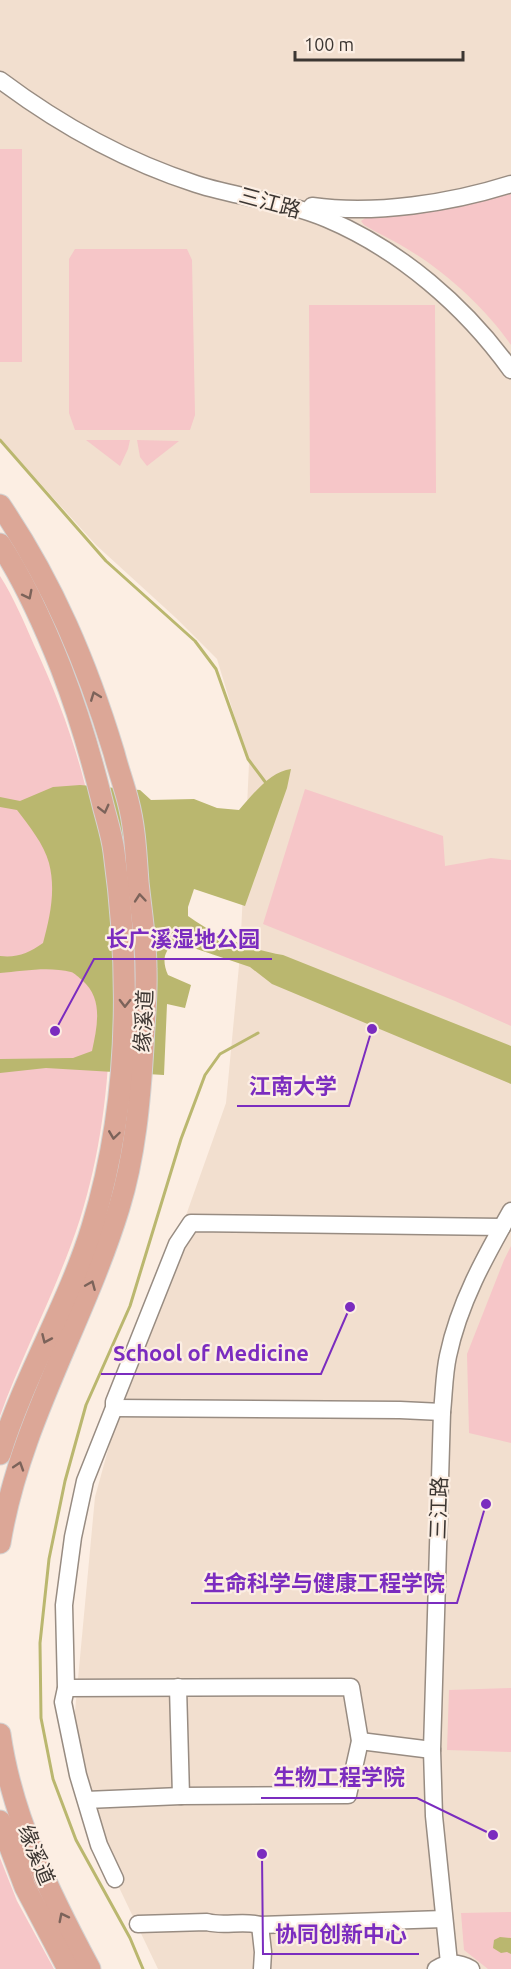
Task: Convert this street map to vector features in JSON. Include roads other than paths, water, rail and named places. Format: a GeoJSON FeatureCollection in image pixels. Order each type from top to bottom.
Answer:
{"type":"FeatureCollection","features":[{"type":"Feature","properties":{"kind":"main road","name":"缘溪道"},"geometry":{"type":"LineString","coordinates":[[0,506],[42,572],[62,612],[102,712],[129,802],[136,851],[146,969],[141,1082],[133,1144],[120,1207],[101,1262],[27,1442],[13,1484],[0,1543]]}},
{"type":"Feature","properties":{"kind":"main road","name":"缘溪道"},"geometry":{"type":"LineString","coordinates":[[0,544],[50,639],[71,693],[90,753],[114,850],[123,939],[126,1003],[114,1138],[92,1229],[70,1287],[24,1388],[0,1454]]}},
{"type":"Feature","properties":{"kind":"main road","name":"缘溪道"},"geometry":{"type":"LineString","coordinates":[[0,1734],[12,1791],[27,1836],[45,1881],[90,1969]]}},
{"type":"Feature","properties":{"kind":"main road","name":"缘溪道"},"geometry":{"type":"LineString","coordinates":[[0,1821],[25,1887],[68,1969]]}},
{"type":"Feature","properties":{"kind":"street","name":"三江路"},"geometry":{"type":"LineString","coordinates":[[0,80],[33,105],[87,138],[146,165],[197,185],[266,200],[326,219],[381,246],[415,271],[454,305],[491,342],[511,370]]}},
{"type":"Feature","properties":{"kind":"street"},"geometry":{"type":"LineString","coordinates":[[266,200],[331,209],[384,207],[438,201],[511,184]]}},
{"type":"Feature","properties":{"kind":"street","name":"三江路"},"geometry":{"type":"LineString","coordinates":[[443,1966],[444,1919],[434,1816],[432,1750],[442,1412],[448,1357],[460,1315],[477,1272],[511,1211]]}},
{"type":"Feature","properties":{"kind":"street"},"geometry":{"type":"LineString","coordinates":[[115,1879],[99,1845],[78,1775],[63,1702],[66,1688],[64,1605],[73,1537],[85,1482],[177,1244],[191,1223],[502,1227]]}},
{"type":"Feature","properties":{"kind":"street"},"geometry":{"type":"LineString","coordinates":[[114,1408],[442,1412]]}},
{"type":"Feature","properties":{"kind":"street"},"geometry":{"type":"LineString","coordinates":[[178,1687],[181,1796]]}},
{"type":"Feature","properties":{"kind":"street"},"geometry":{"type":"LineString","coordinates":[[66,1688],[351,1687],[360,1741],[348,1795],[181,1796],[86,1800]]}},
{"type":"Feature","properties":{"kind":"street"},"geometry":{"type":"LineString","coordinates":[[360,1741],[432,1750]]}},
{"type":"Feature","properties":{"kind":"street"},"geometry":{"type":"LineString","coordinates":[[138,1924],[207,1922],[216,1925],[250,1922],[260,1925],[444,1919]]}},
{"type":"Feature","properties":{"kind":"street"},"geometry":{"type":"LineString","coordinates":[[260,1925],[262,1969]]}},
{"type":"Feature","properties":{"kind":"street"},"geometry":{"type":"LineString","coordinates":[[443,1966],[463,1965],[471,1969]]}},
{"type":"Feature","properties":{"kind":"waterway"},"geometry":{"type":"LineString","coordinates":[[0,440],[106,561],[195,641],[216,669],[248,759],[266,783]]}},
{"type":"Feature","properties":{"kind":"waterway"},"geometry":{"type":"LineString","coordinates":[[143,1969],[130,1938],[76,1840],[53,1779],[41,1718],[40,1643],[49,1559],[65,1481],[86,1405],[130,1306],[181,1139],[205,1075],[220,1054],[258,1033]]}},
{"type":"Feature","properties":{"kind":"place","name":"江南大学"},"geometry":{"type":"Point","coordinates":[372,1029]}},
{"type":"Feature","properties":{"kind":"place","name":"长广溪湿地公园"},"geometry":{"type":"Point","coordinates":[55,1031]}},
{"type":"Feature","properties":{"kind":"place","name":"School of Medicine"},"geometry":{"type":"Point","coordinates":[350,1307]}},
{"type":"Feature","properties":{"kind":"place","name":"生命科学与健康工程学院"},"geometry":{"type":"Point","coordinates":[486,1504]}},
{"type":"Feature","properties":{"kind":"place","name":"生物工程学院"},"geometry":{"type":"Point","coordinates":[493,1835]}},
{"type":"Feature","properties":{"kind":"place","name":"协同创新中心"},"geometry":{"type":"Point","coordinates":[262,1854]}}]}
